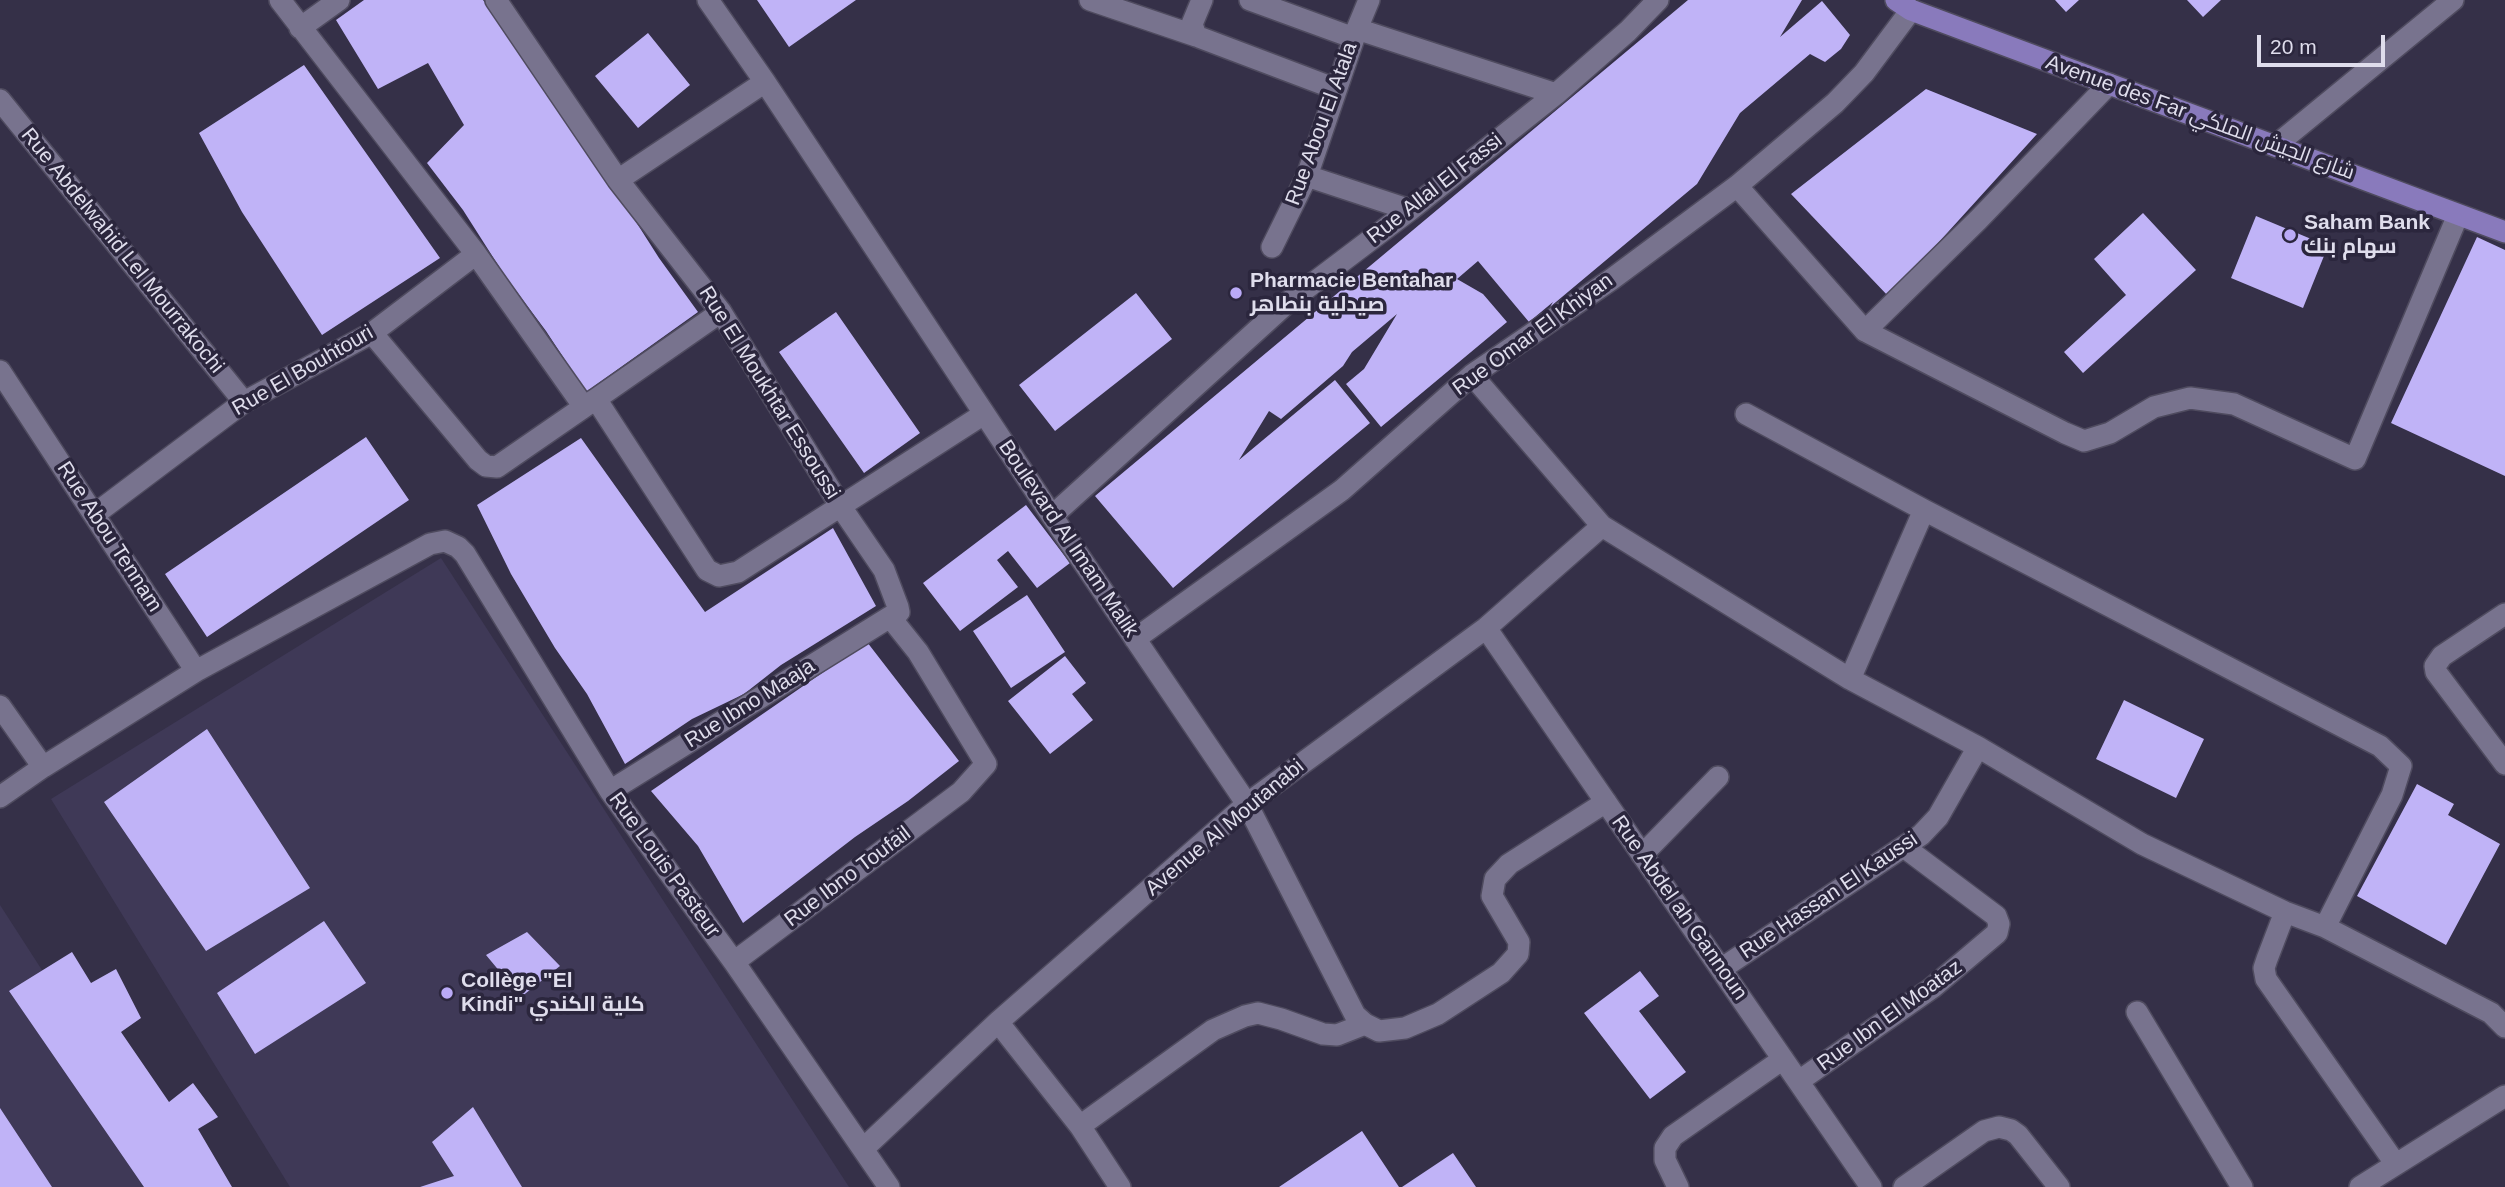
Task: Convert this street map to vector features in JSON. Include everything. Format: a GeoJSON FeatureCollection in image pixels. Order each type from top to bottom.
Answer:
{"type":"FeatureCollection","features":[{"type":"Feature","properties":{"kind":"main road","name":"Avenue des Far شارع الجيش الملكي"},"geometry":{"type":"LineString","coordinates":[[1904,5],[2505,232]]}},
{"type":"Feature","properties":{"kind":"street"},"geometry":{"type":"LineString","coordinates":[[279,0],[590,403],[707,570],[719,576],[738,572],[984,414]]}},
{"type":"Feature","properties":{"kind":"street"},"geometry":{"type":"LineString","coordinates":[[300,28],[339,0]]}},
{"type":"Feature","properties":{"kind":"street","name":"Rue El Moukhtar Essoussi"},"geometry":{"type":"LineString","coordinates":[[496,0],[618,180],[721,312],[841,508],[884,570],[899,612],[890,617]]}},
{"type":"Feature","properties":{"kind":"street","name":"Boulevard Al Imam Malik"},"geometry":{"type":"LineString","coordinates":[[708,0],[1247,804],[1355,1014],[1365,1024]]}},
{"type":"Feature","properties":{"kind":"street"},"geometry":{"type":"LineString","coordinates":[[1090,0],[1196,36],[1336,89]]}},
{"type":"Feature","properties":{"kind":"street"},"geometry":{"type":"LineString","coordinates":[[1196,36],[1192,23],[1202,0]]}},
{"type":"Feature","properties":{"kind":"street"},"geometry":{"type":"LineString","coordinates":[[1250,0],[1556,94]]}},
{"type":"Feature","properties":{"kind":"street","name":"Rue Abou El Atala"},"geometry":{"type":"LineString","coordinates":[[1272,247],[1307,176],[1370,0]]}},
{"type":"Feature","properties":{"kind":"street","name":"Rue Allal El Fassi"},"geometry":{"type":"LineString","coordinates":[[1052,516],[1287,303],[1556,94],[1628,32],[1658,0]]}},
{"type":"Feature","properties":{"kind":"street"},"geometry":{"type":"LineString","coordinates":[[2275,146],[2453,0]]}},
{"type":"Feature","properties":{"kind":"street","name":"Rue Omar El Khiyan"},"geometry":{"type":"LineString","coordinates":[[1135,639],[1342,490],[1472,375],[1612,279],[1737,186],[1842,96],[1864,73],[1904,5]]}},
{"type":"Feature","properties":{"kind":"street"},"geometry":{"type":"LineString","coordinates":[[618,180],[765,82]]}},
{"type":"Feature","properties":{"kind":"street"},"geometry":{"type":"LineString","coordinates":[[1865,331],[1978,220],[2109,84]]}},
{"type":"Feature","properties":{"kind":"street","name":"Rue Abdelwahid Lel Mourrakochi"},"geometry":{"type":"LineString","coordinates":[[0,100],[244,402]]}},
{"type":"Feature","properties":{"kind":"street"},"geometry":{"type":"LineString","coordinates":[[1307,176],[1410,210]]}},
{"type":"Feature","properties":{"kind":"street"},"geometry":{"type":"LineString","coordinates":[[1737,186],[1865,331],[2032,418],[2084,441],[2110,433],[2154,407],[2190,398],[2234,404],[2355,459],[2458,215]]}},
{"type":"Feature","properties":{"kind":"street","name":"Rue El Bouhtouri"},"geometry":{"type":"LineString","coordinates":[[95,514],[244,402],[372,333],[477,254]]}},
{"type":"Feature","properties":{"kind":"street"},"geometry":{"type":"LineString","coordinates":[[372,333],[478,460],[486,466],[497,467],[721,312]]}},
{"type":"Feature","properties":{"kind":"street","name":"Rue Abou Tennam"},"geometry":{"type":"LineString","coordinates":[[0,371],[196,671]]}},
{"type":"Feature","properties":{"kind":"street"},"geometry":{"type":"LineString","coordinates":[[1472,375],[1602,526],[1850,679],[1978,747],[2142,845],[2285,912],[2325,927],[2491,1013],[2505,1027]]}},
{"type":"Feature","properties":{"kind":"street"},"geometry":{"type":"LineString","coordinates":[[1746,414],[1924,510],[2380,746],[2400,766],[2392,795],[2325,927]]}},
{"type":"Feature","properties":{"kind":"street"},"geometry":{"type":"LineString","coordinates":[[1850,679],[1924,510]]}},
{"type":"Feature","properties":{"kind":"street","name":"Avenue Al Moutanabi"},"geometry":{"type":"LineString","coordinates":[[863,1149],[998,1022],[1247,804],[1486,628],[1602,526]]}},
{"type":"Feature","properties":{"kind":"street","name":"Rue Louis Pasteur"},"geometry":{"type":"LineString","coordinates":[[196,671],[429,544],[445,541],[458,547],[465,554],[610,790],[734,962],[889,1187]]}},
{"type":"Feature","properties":{"kind":"street"},"geometry":{"type":"LineString","coordinates":[[2505,614],[2442,656],[2435,666],[2505,764]]}},
{"type":"Feature","properties":{"kind":"street","name":"Rue Ibno Maaja"},"geometry":{"type":"LineString","coordinates":[[610,790],[890,617]]}},
{"type":"Feature","properties":{"kind":"street","name":"Rue Ibno Toufail"},"geometry":{"type":"LineString","coordinates":[[734,962],[961,792],[986,764],[918,652],[890,617]]}},
{"type":"Feature","properties":{"kind":"street","name":"Rue Abdel ah Gannoun"},"geometry":{"type":"LineString","coordinates":[[1486,628],[1871,1187]]}},
{"type":"Feature","properties":{"kind":"street"},"geometry":{"type":"LineString","coordinates":[[0,797],[196,671]]}},
{"type":"Feature","properties":{"kind":"street"},"geometry":{"type":"LineString","coordinates":[[0,706],[43,767]]}},
{"type":"Feature","properties":{"kind":"street","name":"Rue Hassan El Kaussi"},"geometry":{"type":"LineString","coordinates":[[1721,969],[1921,835],[1938,817],[1978,747]]}},
{"type":"Feature","properties":{"kind":"street"},"geometry":{"type":"LineString","coordinates":[[1642,855],[1718,777]]}},
{"type":"Feature","properties":{"kind":"street"},"geometry":{"type":"LineString","coordinates":[[1080,1126],[1213,1031],[1245,1016],[1258,1013],[1322,1034],[1337,1035],[1365,1024],[1379,1031],[1405,1028],[1438,1014],[1501,973],[1518,954],[1517,937],[1492,895],[1492,885],[1499,873],[1606,802]]}},
{"type":"Feature","properties":{"kind":"street","name":"Rue Ibn El Moataz"},"geometry":{"type":"LineString","coordinates":[[1799,1082],[1891,1018],[1997,933],[1999,924],[1996,916],[1904,848]]}},
{"type":"Feature","properties":{"kind":"street"},"geometry":{"type":"LineString","coordinates":[[2285,912],[2264,968],[2266,979],[2395,1163]]}},
{"type":"Feature","properties":{"kind":"street"},"geometry":{"type":"LineString","coordinates":[[2137,1012],[2242,1187]]}},
{"type":"Feature","properties":{"kind":"street"},"geometry":{"type":"LineString","coordinates":[[998,1022],[1080,1126],[1120,1187]]}},
{"type":"Feature","properties":{"kind":"street"},"geometry":{"type":"LineString","coordinates":[[1678,1187],[1665,1160],[1665,1148],[1673,1136],[1783,1059]]}},
{"type":"Feature","properties":{"kind":"street"},"geometry":{"type":"LineString","coordinates":[[2360,1187],[2505,1096]]}},
{"type":"Feature","properties":{"kind":"street"},"geometry":{"type":"LineString","coordinates":[[1904,1187],[1984,1131],[1999,1127],[2018,1135],[2054,1180]]}},
{"type":"Feature","properties":{"kind":"shaded area","name":"Collège \"El Kindi\" كلية الكندي"},"geometry":{"type":"Polygon","coordinates":[[[441,558],[849,1187],[290,1187],[51,799],[441,558]]]}},
{"type":"Feature","properties":{"kind":"shaded area"},"geometry":{"type":"Polygon","coordinates":[[[0,905],[182,1187],[0,1187],[0,905]]]}},
{"type":"Feature","properties":{"kind":"building"},"geometry":{"type":"Polygon","coordinates":[[[364,0],[483,0],[541,80],[582,145],[698,312],[586,392],[546,331],[505,276],[463,210],[427,163],[464,125],[428,63],[378,89],[336,20],[364,0]]]}},
{"type":"Feature","properties":{"kind":"building"},"geometry":{"type":"Polygon","coordinates":[[[757,0],[856,0],[789,47],[757,0]]]}},
{"type":"Feature","properties":{"kind":"building"},"geometry":{"type":"Polygon","coordinates":[[[1688,0],[1802,0],[1780,37],[1822,1],[1850,35],[1841,49],[1825,62],[1810,54],[1740,113],[1697,184],[1529,322],[1478,261],[1457,279],[1483,294],[1507,322],[1381,427],[1346,384],[1364,369],[1397,314],[1352,352],[1343,366],[1281,419],[1269,411],[1239,460],[1335,380],[1370,423],[1173,588],[1095,496],[1688,0]]]}},
{"type":"Feature","properties":{"kind":"building"},"geometry":{"type":"Polygon","coordinates":[[[2055,0],[2079,0],[2066,12],[2055,0]]]}},
{"type":"Feature","properties":{"kind":"building"},"geometry":{"type":"Polygon","coordinates":[[[2187,0],[2221,0],[2203,17],[2187,0]]]}},
{"type":"Feature","properties":{"kind":"building"},"geometry":{"type":"Polygon","coordinates":[[[648,33],[690,85],[638,128],[595,76],[648,33]]]}},
{"type":"Feature","properties":{"kind":"building"},"geometry":{"type":"Polygon","coordinates":[[[304,65],[440,258],[322,335],[242,212],[199,133],[304,65]]]}},
{"type":"Feature","properties":{"kind":"building"},"geometry":{"type":"Polygon","coordinates":[[[1926,89],[2037,134],[1889,297],[1791,194],[1926,89]]]}},
{"type":"Feature","properties":{"kind":"building"},"geometry":{"type":"Polygon","coordinates":[[[2143,213],[2196,270],[2083,373],[2064,352],[2126,295],[2094,259],[2143,213]]]}},
{"type":"Feature","properties":{"kind":"building"},"geometry":{"type":"Polygon","coordinates":[[[2256,216],[2328,246],[2303,308],[2231,278],[2256,216]]]}},
{"type":"Feature","properties":{"kind":"building"},"geometry":{"type":"Polygon","coordinates":[[[2477,237],[2505,250],[2505,476],[2391,423],[2477,237]]]}},
{"type":"Feature","properties":{"kind":"building"},"geometry":{"type":"Polygon","coordinates":[[[1136,293],[1172,339],[1055,431],[1019,385],[1136,293]]]}},
{"type":"Feature","properties":{"kind":"building"},"geometry":{"type":"Polygon","coordinates":[[[836,312],[920,433],[864,473],[779,352],[836,312]]]}},
{"type":"Feature","properties":{"kind":"building"},"geometry":{"type":"Polygon","coordinates":[[[366,437],[409,500],[207,637],[165,574],[366,437]]]}},
{"type":"Feature","properties":{"kind":"building"},"geometry":{"type":"Polygon","coordinates":[[[581,438],[705,612],[833,528],[876,606],[781,665],[744,694],[692,719],[625,764],[587,694],[555,648],[511,574],[477,505],[581,438]]]}},
{"type":"Feature","properties":{"kind":"building"},"geometry":{"type":"Polygon","coordinates":[[[1026,505],[1070,563],[1037,588],[1008,551],[997,560],[1018,587],[960,631],[923,583],[1026,505]]]}},
{"type":"Feature","properties":{"kind":"building"},"geometry":{"type":"Polygon","coordinates":[[[1027,595],[1065,652],[1011,688],[973,631],[1027,595]]]}},
{"type":"Feature","properties":{"kind":"building"},"geometry":{"type":"Polygon","coordinates":[[[867,642],[959,761],[743,923],[698,846],[651,791],[867,642]]]}},
{"type":"Feature","properties":{"kind":"building"},"geometry":{"type":"Polygon","coordinates":[[[1065,656],[1086,683],[1072,694],[1093,720],[1050,754],[1008,701],[1065,656]]]}},
{"type":"Feature","properties":{"kind":"building"},"geometry":{"type":"Polygon","coordinates":[[[2124,700],[2204,739],[2176,798],[2096,759],[2124,700]]]}},
{"type":"Feature","properties":{"kind":"building"},"geometry":{"type":"Polygon","coordinates":[[[207,729],[310,888],[206,951],[104,802],[207,729]]]}},
{"type":"Feature","properties":{"kind":"building"},"geometry":{"type":"Polygon","coordinates":[[[2417,784],[2454,804],[2448,815],[2500,844],[2446,945],[2357,896],[2417,784]]]}},
{"type":"Feature","properties":{"kind":"building"},"geometry":{"type":"Polygon","coordinates":[[[324,921],[366,983],[255,1054],[217,993],[324,921]]]}},
{"type":"Feature","properties":{"kind":"building"},"geometry":{"type":"Polygon","coordinates":[[[527,932],[560,966],[521,997],[486,955],[527,932]]]}},
{"type":"Feature","properties":{"kind":"building"},"geometry":{"type":"Polygon","coordinates":[[[72,952],[91,983],[116,969],[141,1018],[121,1032],[169,1102],[193,1083],[218,1117],[198,1129],[232,1187],[144,1187],[9,991],[72,952]]]}},
{"type":"Feature","properties":{"kind":"building"},"geometry":{"type":"Polygon","coordinates":[[[1640,971],[1659,996],[1639,1011],[1686,1072],[1650,1099],[1584,1013],[1640,971]]]}},
{"type":"Feature","properties":{"kind":"building"},"geometry":{"type":"Polygon","coordinates":[[[473,1107],[522,1187],[420,1187],[454,1176],[432,1142],[473,1107]]]}},
{"type":"Feature","properties":{"kind":"building"},"geometry":{"type":"Polygon","coordinates":[[[0,1108],[52,1187],[0,1187],[0,1108]]]}},
{"type":"Feature","properties":{"kind":"building"},"geometry":{"type":"Polygon","coordinates":[[[1362,1131],[1399,1187],[1279,1187],[1362,1131]]]}},
{"type":"Feature","properties":{"kind":"building"},"geometry":{"type":"Polygon","coordinates":[[[1453,1153],[1476,1187],[1402,1187],[1453,1153]]]}},
{"type":"Feature","properties":{"kind":"place","name":"Saham Bank سهام بنك"},"geometry":{"type":"Point","coordinates":[2290,235]}},
{"type":"Feature","properties":{"kind":"place","name":"Pharmacie Bentahar صيدلية بنطاهر"},"geometry":{"type":"Point","coordinates":[1236,293]}},
{"type":"Feature","properties":{"kind":"place","name":"Collège \"El Kindi\" كلية الكندي"},"geometry":{"type":"Point","coordinates":[447,993]}}]}
